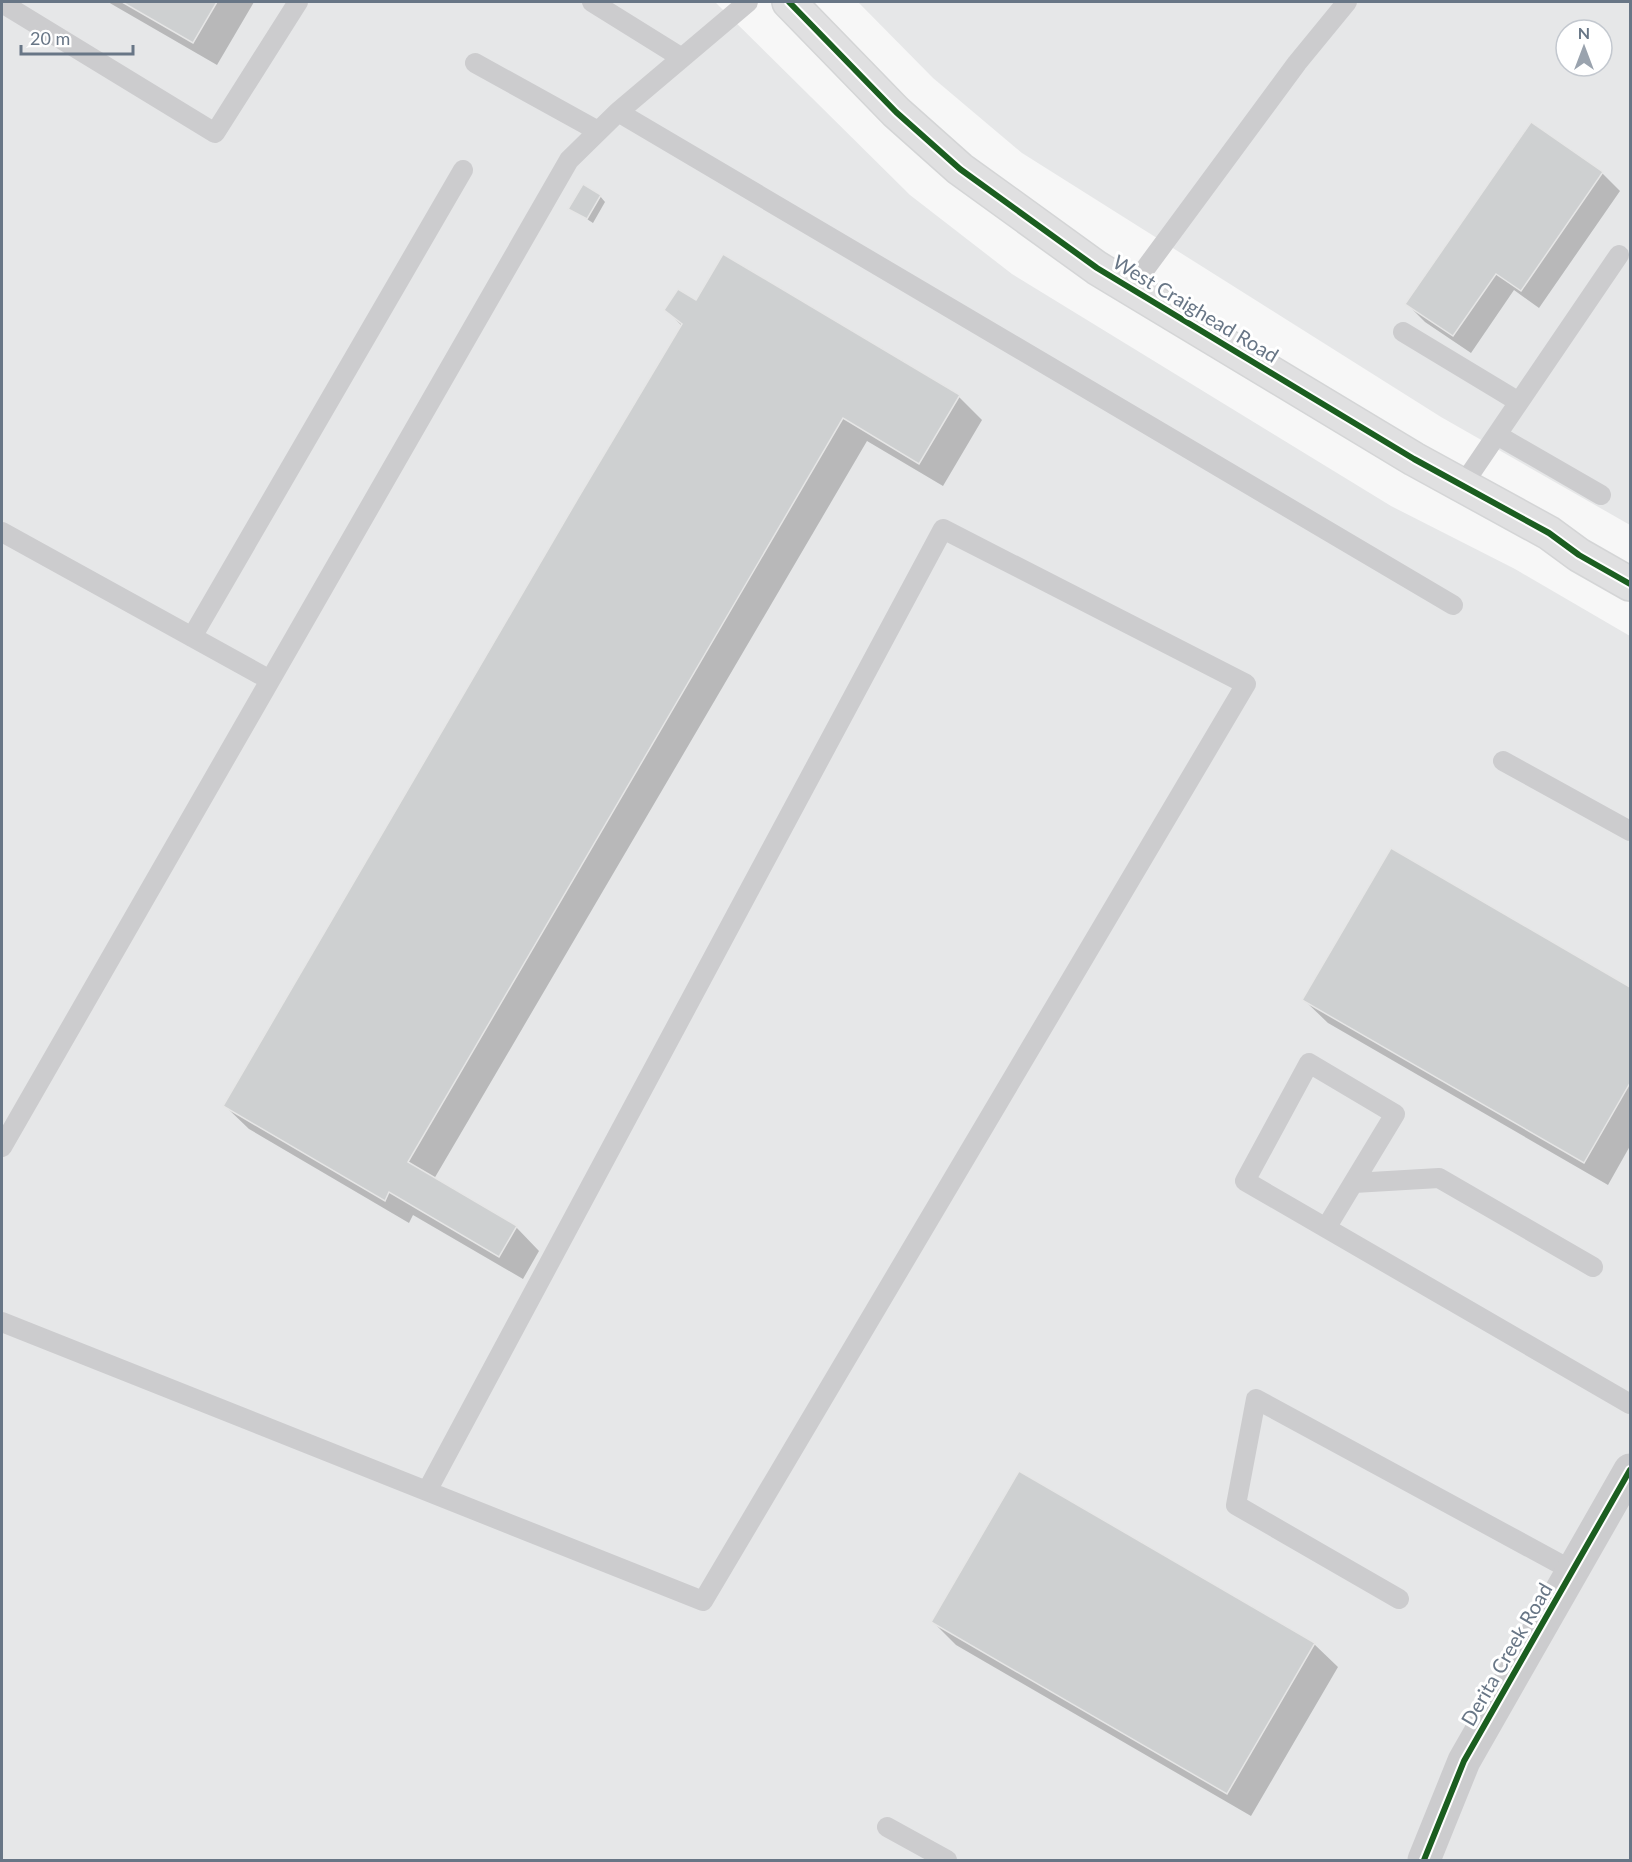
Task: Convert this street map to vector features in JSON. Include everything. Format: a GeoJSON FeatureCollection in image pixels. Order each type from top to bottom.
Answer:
{"type":"FeatureCollection","features":[{"type":"Feature","properties":{"kind":"street","name":"West Craighead Road"},"geometry":{"type":"LineString","coordinates":[[789,2],[896,112],[960,169],[1097,267],[1414,459],[1549,533],[1579,555],[1628,579]]}},
{"type":"Feature","properties":{"kind":"street","name":"Derita Creek Road"},"geometry":{"type":"LineString","coordinates":[[1424,1860],[1464,1761],[1630,1470]]}},
{"type":"Feature","properties":{"kind":"lane"},"geometry":{"type":"LineString","coordinates":[[2,3],[215,133],[298,2]]}},
{"type":"Feature","properties":{"kind":"lane"},"geometry":{"type":"LineString","coordinates":[[592,2],[682,58]]}},
{"type":"Feature","properties":{"kind":"lane"},"geometry":{"type":"LineString","coordinates":[[2,1148],[569,160],[618,112],[748,2]]}},
{"type":"Feature","properties":{"kind":"lane"},"geometry":{"type":"LineString","coordinates":[[1131,288],[1297,63],[1347,2]]}},
{"type":"Feature","properties":{"kind":"lane"},"geometry":{"type":"LineString","coordinates":[[475,63],[598,132]]}},
{"type":"Feature","properties":{"kind":"lane"},"geometry":{"type":"LineString","coordinates":[[618,112],[1453,605]]}},
{"type":"Feature","properties":{"kind":"lane"},"geometry":{"type":"LineString","coordinates":[[192,637],[463,170]]}},
{"type":"Feature","properties":{"kind":"lane"},"geometry":{"type":"LineString","coordinates":[[1462,486],[1619,255]]}},
{"type":"Feature","properties":{"kind":"lane"},"geometry":{"type":"LineString","coordinates":[[1403,332],[1519,402]]}},
{"type":"Feature","properties":{"kind":"lane"},"geometry":{"type":"LineString","coordinates":[[1497,435],[1601,495]]}},
{"type":"Feature","properties":{"kind":"lane"},"geometry":{"type":"LineString","coordinates":[[2,1322],[703,1601],[1246,684],[943,529],[427,1491]]}},
{"type":"Feature","properties":{"kind":"lane"},"geometry":{"type":"LineString","coordinates":[[2,532],[270,680]]}},
{"type":"Feature","properties":{"kind":"lane"},"geometry":{"type":"LineString","coordinates":[[1503,761],[1630,831]]}},
{"type":"Feature","properties":{"kind":"lane"},"geometry":{"type":"LineString","coordinates":[[1326,1228],[1395,1114],[1309,1063],[1245,1181],[1326,1228],[1630,1404]]}},
{"type":"Feature","properties":{"kind":"lane"},"geometry":{"type":"LineString","coordinates":[[1354,1183],[1438,1178],[1593,1267]]}},
{"type":"Feature","properties":{"kind":"lane"},"geometry":{"type":"LineString","coordinates":[[1399,1599],[1236,1505],[1256,1399],[1573,1571]]}},
{"type":"Feature","properties":{"kind":"lane"},"geometry":{"type":"LineString","coordinates":[[887,1827],[947,1860]]}},
{"type":"Feature","properties":{"kind":"shaded area"},"geometry":{"type":"Polygon","coordinates":[[[2,2],[715,2],[910,195],[1012,274],[1391,506],[1515,569],[1630,636],[1630,1860],[2,1860],[2,2]]]}},
{"type":"Feature","properties":{"kind":"shaded area"},"geometry":{"type":"Polygon","coordinates":[[[858,2],[1630,2],[1630,525],[1441,417],[1022,153],[933,78],[858,2]]]}},
{"type":"Feature","properties":{"kind":"building"},"geometry":{"type":"Polygon","coordinates":[[[122,2],[217,2],[193,43],[122,2]]]}},
{"type":"Feature","properties":{"kind":"building"},"geometry":{"type":"Polygon","coordinates":[[[1531,122],[1603,172],[1521,291],[1496,274],[1453,336],[1405,304],[1531,122]]]}},
{"type":"Feature","properties":{"kind":"building"},"geometry":{"type":"Polygon","coordinates":[[[583,184],[601,195],[587,219],[568,209],[583,184]]]}},
{"type":"Feature","properties":{"kind":"building"},"geometry":{"type":"Polygon","coordinates":[[[723,254],[960,395],[919,464],[843,418],[408,1162],[517,1226],[499,1257],[389,1192],[385,1201],[223,1106],[682,324],[664,310],[678,289],[696,300],[723,254]]]}},
{"type":"Feature","properties":{"kind":"building"},"geometry":{"type":"Polygon","coordinates":[[[1391,848],[1630,987],[1630,1083],[1584,1163],[1302,1000],[1391,848]]]}},
{"type":"Feature","properties":{"kind":"building"},"geometry":{"type":"Polygon","coordinates":[[[1019,1471],[1315,1643],[1227,1794],[931,1622],[1019,1471]]]}},
{"type":"Feature","properties":{"kind":"cycle path"},"geometry":{"type":"LineString","coordinates":[[789,2],[896,112],[960,169],[1097,268],[1414,459],[1549,533],[1579,555],[1630,584]]}},
{"type":"Feature","properties":{"kind":"cycle path"},"geometry":{"type":"LineString","coordinates":[[1424,1860],[1464,1761],[1630,1470]]}}]}
